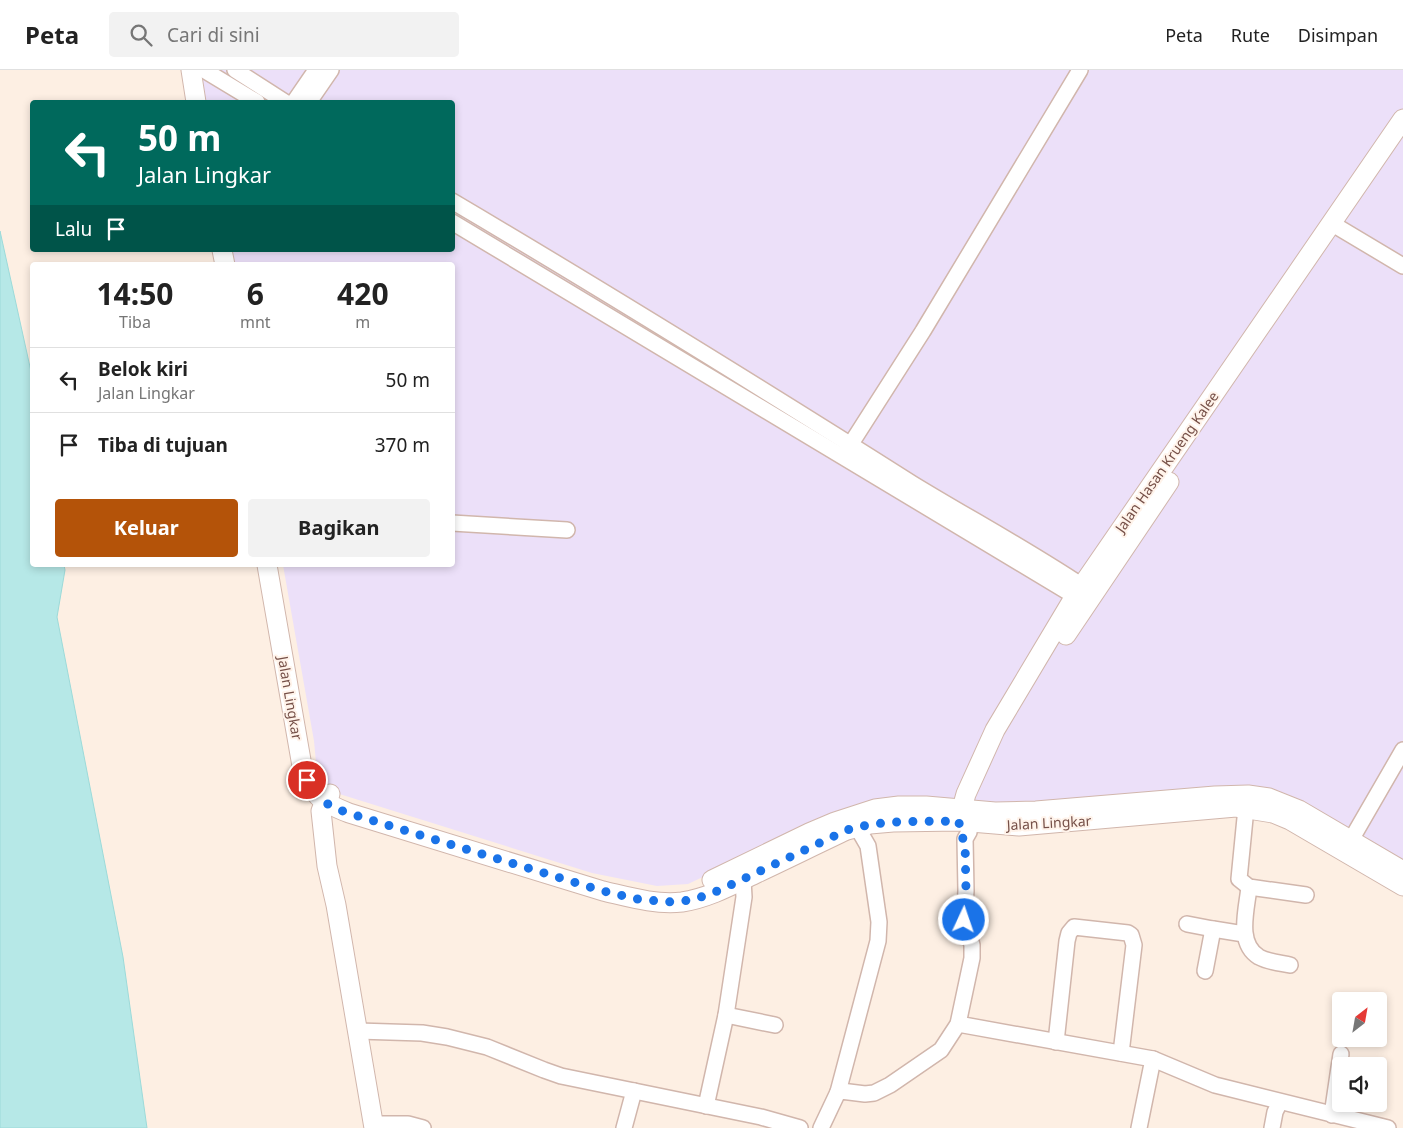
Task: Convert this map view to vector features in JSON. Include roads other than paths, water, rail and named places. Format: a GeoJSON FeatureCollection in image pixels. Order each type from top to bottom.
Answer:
{"type":"FeatureCollection","features":[{"type":"Feature","properties":{"kind":"street"},"geometry":{"type":"LineString","coordinates":[[182,70],[188,100]]}},
{"type":"Feature","properties":{"kind":"street"},"geometry":{"type":"LineString","coordinates":[[191,70],[196,100]]}},
{"type":"Feature","properties":{"kind":"street"},"geometry":{"type":"LineString","coordinates":[[204,70],[254,100]]}},
{"type":"Feature","properties":{"kind":"street"},"geometry":{"type":"LineString","coordinates":[[235,70],[282,100]]}},
{"type":"Feature","properties":{"kind":"street"},"geometry":{"type":"LineString","coordinates":[[295,100],[316,70]]}},
{"type":"Feature","properties":{"kind":"street"},"geometry":{"type":"LineString","coordinates":[[310,100],[331,70]]}},
{"type":"Feature","properties":{"kind":"street"},"geometry":{"type":"LineString","coordinates":[[843,456],[923,331],[1080,70]]}},
{"type":"Feature","properties":{"kind":"street","name":"Jalan Hasan Krueng Kalee"},"geometry":{"type":"LineString","coordinates":[[966,820],[966,794],[995,730],[1084,595],[1336,226],[1403,119]]}},
{"type":"Feature","properties":{"kind":"street","name":"Jalan Hasan Krueng Kalee"},"geometry":{"type":"LineString","coordinates":[[1336,226],[1403,138]]}},
{"type":"Feature","properties":{"kind":"street"},"geometry":{"type":"LineString","coordinates":[[455,204],[545,256],[851,443],[1084,595]]}},
{"type":"Feature","properties":{"kind":"street"},"geometry":{"type":"LineString","coordinates":[[455,224],[843,456],[1084,595]]}},
{"type":"Feature","properties":{"kind":"street"},"geometry":{"type":"LineString","coordinates":[[1336,226],[1403,266]]}},
{"type":"Feature","properties":{"kind":"street"},"geometry":{"type":"LineString","coordinates":[[535,272],[545,256]]}},
{"type":"Feature","properties":{"kind":"street"},"geometry":{"type":"LineString","coordinates":[[455,523],[567,530]]}},
{"type":"Feature","properties":{"kind":"street","name":"Jalan Lingkar"},"geometry":{"type":"LineString","coordinates":[[267,567],[302,766],[313,791],[358,816],[603,891],[637,899],[668,902],[693,900],[743,880],[847,830],[893,822],[966,820],[1019,826],[1231,807],[1273,812],[1403,886]]}},
{"type":"Feature","properties":{"kind":"street"},"geometry":{"type":"LineString","coordinates":[[277,567],[313,762],[316,774],[327,798],[321,818],[327,866],[336,905],[374,1126],[408,1124],[423,1128]]}},
{"type":"Feature","properties":{"kind":"street"},"geometry":{"type":"LineString","coordinates":[[1351,840],[1403,750]]}},
{"type":"Feature","properties":{"kind":"street"},"geometry":{"type":"LineString","coordinates":[[327,798],[450,832],[593,878],[622,886],[658,892],[677,892],[711,881],[809,833],[858,813],[899,806],[966,820],[995,812],[1036,811],[1215,796],[1259,796],[1283,803],[1299,810],[1403,871]]}},
{"type":"Feature","properties":{"kind":"street"},"geometry":{"type":"LineString","coordinates":[[1246,808],[1239,879],[1249,887],[1306,895]]}},
{"type":"Feature","properties":{"kind":"street"},"geometry":{"type":"LineString","coordinates":[[838,1092],[874,1093],[890,1085],[940,1050],[958,1024],[972,958],[972,945],[964,920],[966,820]]}},
{"type":"Feature","properties":{"kind":"street"},"geometry":{"type":"LineString","coordinates":[[821,1128],[838,1092],[878,941],[879,922],[868,846],[857,827]]}},
{"type":"Feature","properties":{"kind":"street"},"geometry":{"type":"LineString","coordinates":[[706,1106],[726,1015],[744,898],[743,880]]}},
{"type":"Feature","properties":{"kind":"street"},"geometry":{"type":"LineString","coordinates":[[1249,887],[1244,934],[1251,948],[1260,957],[1290,965]]}},
{"type":"Feature","properties":{"kind":"street"},"geometry":{"type":"LineString","coordinates":[[1187,924],[1244,934]]}},
{"type":"Feature","properties":{"kind":"street"},"geometry":{"type":"LineString","coordinates":[[1056,1042],[1067,941],[1071,929],[1074,927],[1128,933],[1131,935],[1134,945],[1121,1053]]}},
{"type":"Feature","properties":{"kind":"street"},"geometry":{"type":"LineString","coordinates":[[1205,971],[1213,929]]}},
{"type":"Feature","properties":{"kind":"street"},"geometry":{"type":"LineString","coordinates":[[726,1015],[775,1025]]}},
{"type":"Feature","properties":{"kind":"street"},"geometry":{"type":"LineString","coordinates":[[958,1024],[1153,1059],[1215,1085],[1388,1128]]}},
{"type":"Feature","properties":{"kind":"street"},"geometry":{"type":"LineString","coordinates":[[358,1031],[422,1033],[447,1037],[488,1047],[561,1076],[761,1117],[800,1128]]}},
{"type":"Feature","properties":{"kind":"street"},"geometry":{"type":"LineString","coordinates":[[1332,1115],[1341,1054]]}},
{"type":"Feature","properties":{"kind":"street"},"geometry":{"type":"LineString","coordinates":[[1139,1128],[1153,1059]]}},
{"type":"Feature","properties":{"kind":"street"},"geometry":{"type":"LineString","coordinates":[[624,1128],[634,1091]]}},
{"type":"Feature","properties":{"kind":"street"},"geometry":{"type":"LineString","coordinates":[[1272,1128],[1275,1112],[1280,1102]]}},
{"type":"Feature","properties":{"kind":"water"},"geometry":{"type":"Polygon","coordinates":[[[0,231],[30,367],[30,567],[64,567],[57,617],[123,957],[147,1128],[0,1128],[0,231]]]}}]}
